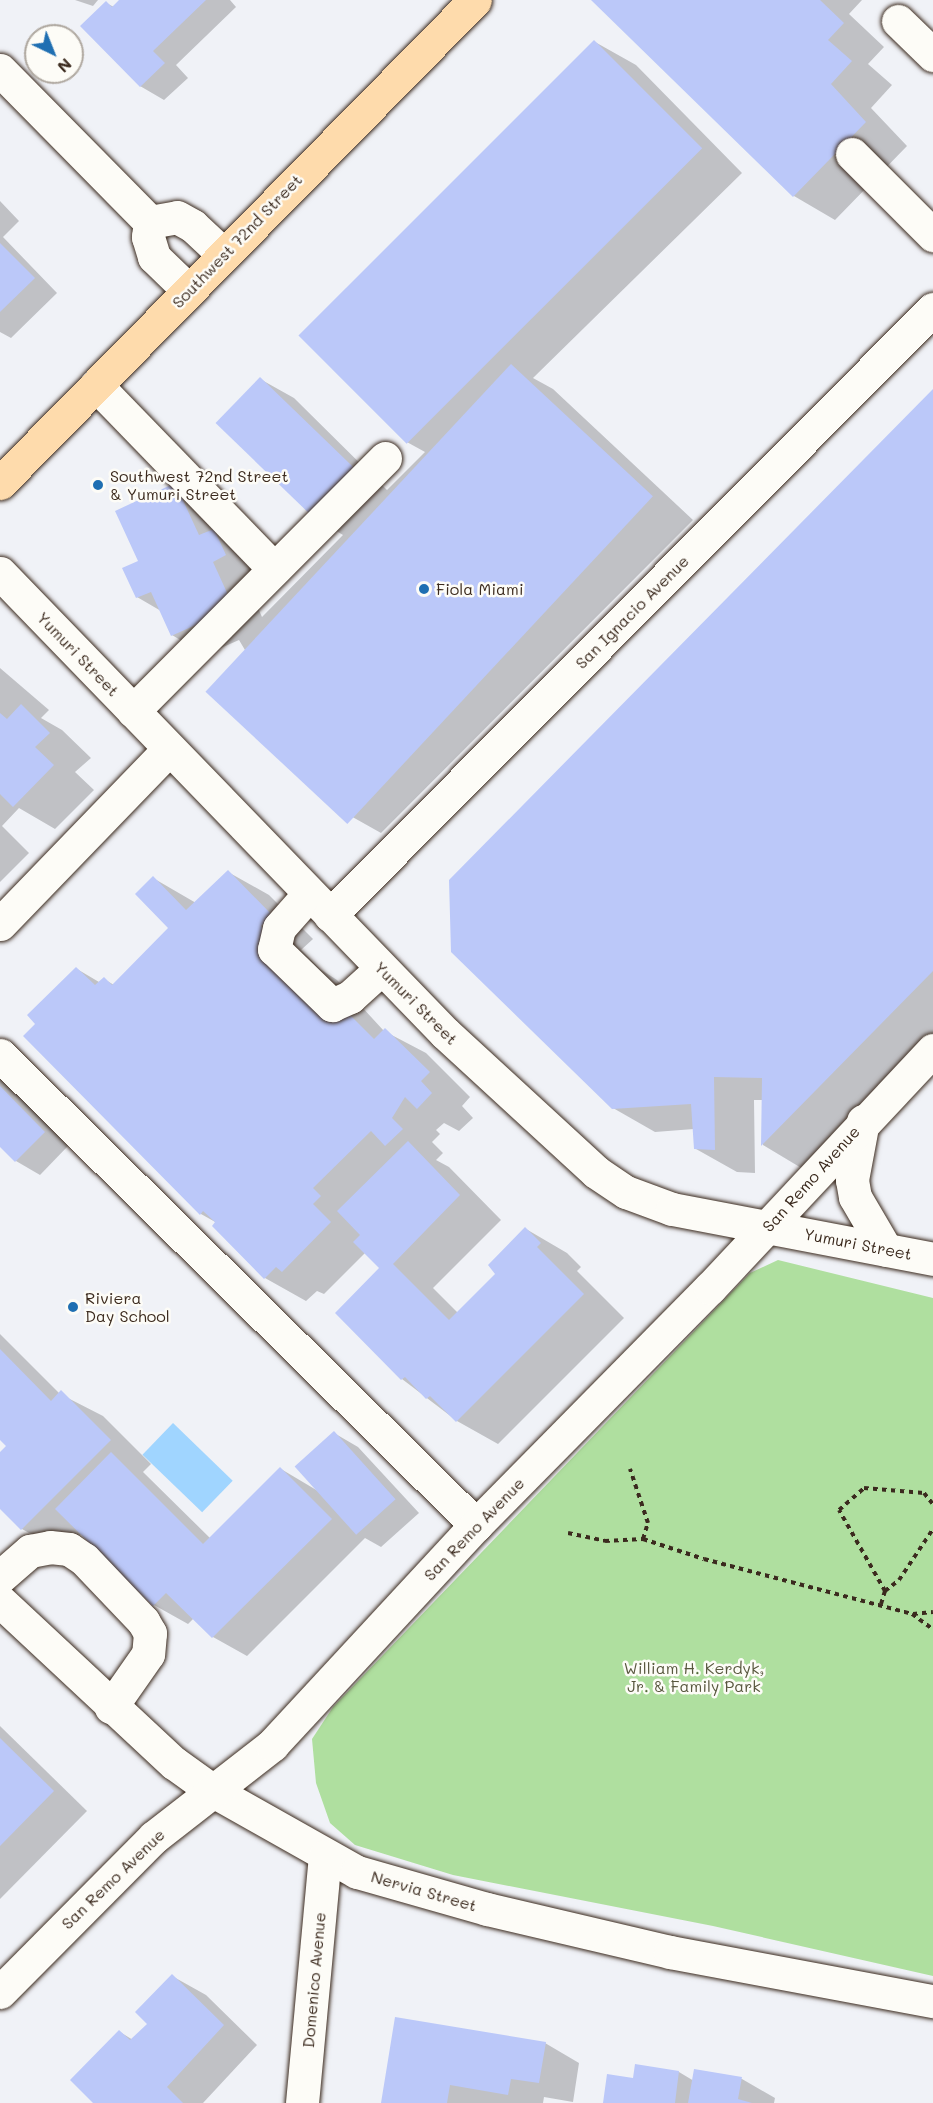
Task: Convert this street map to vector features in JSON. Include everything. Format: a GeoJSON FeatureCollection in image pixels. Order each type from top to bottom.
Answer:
{"type":"FeatureCollection","features":[{"type":"Feature","properties":{"kind":"main road","name":"Southwest 72nd Street"},"geometry":{"type":"LineString","coordinates":[[0,483],[475,0]]}},
{"type":"Feature","properties":{"kind":"street"},"geometry":{"type":"LineString","coordinates":[[898,21],[933,55]]}},
{"type":"Feature","properties":{"kind":"street"},"geometry":{"type":"LineString","coordinates":[[0,70],[150,222]]}},
{"type":"Feature","properties":{"kind":"street"},"geometry":{"type":"LineString","coordinates":[[852,154],[933,235]]}},
{"type":"Feature","properties":{"kind":"street"},"geometry":{"type":"LineString","coordinates":[[150,222],[177,217],[193,226],[223,254]]}},
{"type":"Feature","properties":{"kind":"street"},"geometry":{"type":"LineString","coordinates":[[150,222],[148,237],[154,257],[188,290]]}},
{"type":"Feature","properties":{"kind":"street","name":"San Ignacio Avenue"},"geometry":{"type":"LineString","coordinates":[[381,969],[350,997],[332,1005],[274,949],[279,928],[320,905],[933,309]]}},
{"type":"Feature","properties":{"kind":"street"},"geometry":{"type":"LineString","coordinates":[[96,385],[274,569]]}},
{"type":"Feature","properties":{"kind":"street"},"geometry":{"type":"LineString","coordinates":[[133,711],[385,458]]}},
{"type":"Feature","properties":{"kind":"street","name":"Yumuri Street"},"geometry":{"type":"LineString","coordinates":[[0,573],[381,969],[501,1087],[611,1182],[649,1202],[672,1209],[933,1259]]}},
{"type":"Feature","properties":{"kind":"street"},"geometry":{"type":"LineString","coordinates":[[0,924],[169,749]]}},
{"type":"Feature","properties":{"kind":"street","name":"San Remo Avenue"},"geometry":{"type":"LineString","coordinates":[[0,1992],[154,1837],[272,1745],[476,1525],[768,1227],[863,1121],[933,1050]]}},
{"type":"Feature","properties":{"kind":"street"},"geometry":{"type":"LineString","coordinates":[[0,1055],[476,1525]]}},
{"type":"Feature","properties":{"kind":"street"},"geometry":{"type":"LineString","coordinates":[[863,1121],[852,1179],[855,1197],[886,1250]]}},
{"type":"Feature","properties":{"kind":"street"},"geometry":{"type":"LineString","coordinates":[[0,1577],[30,1551],[50,1547],[69,1549],[143,1621],[150,1634],[148,1654],[111,1707]]}},
{"type":"Feature","properties":{"kind":"street","name":"Nervia Street"},"geometry":{"type":"LineString","coordinates":[[0,1601],[111,1707],[174,1763],[213,1791],[357,1872],[421,1891],[670,1952],[933,2001]]}},
{"type":"Feature","properties":{"kind":"street","name":"Domenico Avenue"},"geometry":{"type":"LineString","coordinates":[[302,2103],[325,1856]]}},
{"type":"Feature","properties":{"kind":"path"},"geometry":{"type":"LineString","coordinates":[[630,1469],[648,1523],[644,1539]]}},
{"type":"Feature","properties":{"kind":"path"},"geometry":{"type":"LineString","coordinates":[[885,1592],[839,1510],[864,1488],[924,1492],[933,1504]]}},
{"type":"Feature","properties":{"kind":"path"},"geometry":{"type":"LineString","coordinates":[[881,1604],[885,1592],[899,1580],[933,1528]]}},
{"type":"Feature","properties":{"kind":"path"},"geometry":{"type":"LineString","coordinates":[[568,1533],[605,1541],[644,1539],[704,1559],[881,1604],[912,1614],[933,1629]]}},
{"type":"Feature","properties":{"kind":"path"},"geometry":{"type":"LineString","coordinates":[[912,1614],[933,1612]]}},
{"type":"Feature","properties":{"kind":"green space","name":"William H. Kerdyk, Jr. & Family Park"},"geometry":{"type":"Polygon","coordinates":[[[778,1260],[933,1298],[933,1976],[713,1926],[453,1875],[355,1845],[330,1823],[316,1783],[312,1739],[333,1707],[750,1273],[778,1260]]]}},
{"type":"Feature","properties":{"kind":"water"},"geometry":{"type":"Polygon","coordinates":[[[173,1423],[233,1481],[202,1512],[142,1455],[173,1423]]]}},
{"type":"Feature","properties":{"kind":"building"},"geometry":{"type":"Polygon","coordinates":[[[119,0],[206,0],[153,51],[165,63],[140,87],[84,30],[84,24],[82,24],[106,1],[112,7],[119,0]]]}},
{"type":"Feature","properties":{"kind":"building"},"geometry":{"type":"Polygon","coordinates":[[[591,0],[820,0],[844,23],[828,40],[852,61],[831,84],[866,122],[793,197],[591,0]]]}},
{"type":"Feature","properties":{"kind":"building"},"geometry":{"type":"Polygon","coordinates":[[[594,40],[702,148],[407,444],[298,336],[594,40]]]}},
{"type":"Feature","properties":{"kind":"building"},"geometry":{"type":"Polygon","coordinates":[[[0,243],[35,278],[0,312],[0,243]]]}},
{"type":"Feature","properties":{"kind":"building","name":"Fiola Miami"},"geometry":{"type":"Polygon","coordinates":[[[511,364],[653,496],[347,824],[205,692],[511,364]]]}},
{"type":"Feature","properties":{"kind":"building"},"geometry":{"type":"Polygon","coordinates":[[[260,377],[358,471],[313,518],[216,423],[260,377]]]}},
{"type":"Feature","properties":{"kind":"building"},"geometry":{"type":"Polygon","coordinates":[[[933,389],[933,971],[761,1146],[762,1078],[714,1077],[715,1150],[694,1149],[691,1104],[612,1109],[451,952],[449,880],[933,389]]]}},
{"type":"Feature","properties":{"kind":"building"},"geometry":{"type":"Polygon","coordinates":[[[175,483],[199,535],[214,529],[226,555],[213,562],[234,608],[171,636],[151,592],[136,598],[122,568],[138,561],[115,511],[175,483]]]}},
{"type":"Feature","properties":{"kind":"building"},"geometry":{"type":"Polygon","coordinates":[[[21,704],[50,733],[35,747],[54,765],[13,807],[0,794],[0,713],[7,719],[21,704]]]}},
{"type":"Feature","properties":{"kind":"building"},"geometry":{"type":"Polygon","coordinates":[[[228,870],[272,915],[261,926],[374,1039],[385,1028],[430,1072],[421,1081],[432,1093],[417,1109],[405,1097],[392,1118],[403,1129],[385,1146],[371,1131],[313,1188],[321,1196],[313,1204],[331,1222],[282,1272],[276,1267],[264,1279],[212,1226],[215,1222],[203,1211],[200,1215],[23,1036],[35,1024],[27,1015],[76,967],[95,985],[104,977],[112,985],[168,928],[135,894],[153,876],[186,910],[228,870]]]}},
{"type":"Feature","properties":{"kind":"building"},"geometry":{"type":"Polygon","coordinates":[[[0,1086],[45,1132],[15,1162],[0,1147],[0,1086]]]}},
{"type":"Feature","properties":{"kind":"building"},"geometry":{"type":"Polygon","coordinates":[[[408,1141],[460,1195],[393,1264],[449,1320],[495,1274],[488,1265],[525,1227],[541,1243],[537,1247],[584,1294],[456,1422],[430,1396],[426,1399],[405,1377],[401,1380],[335,1313],[379,1268],[353,1242],[360,1235],[337,1211],[408,1141]]]}},
{"type":"Feature","properties":{"kind":"building"},"geometry":{"type":"Polygon","coordinates":[[[0,1349],[51,1401],[61,1390],[111,1440],[21,1530],[0,1509],[0,1452],[6,1446],[0,1440],[0,1349]]]}},
{"type":"Feature","properties":{"kind":"building"},"geometry":{"type":"Polygon","coordinates":[[[334,1431],[396,1499],[356,1535],[295,1466],[334,1431]]]}},
{"type":"Feature","properties":{"kind":"building"},"geometry":{"type":"Polygon","coordinates":[[[111,1452],[203,1544],[280,1467],[332,1519],[212,1638],[166,1593],[153,1606],[55,1509],[111,1452]]]}},
{"type":"Feature","properties":{"kind":"building"},"geometry":{"type":"Polygon","coordinates":[[[0,1738],[54,1791],[0,1846],[0,1738]]]}},
{"type":"Feature","properties":{"kind":"building"},"geometry":{"type":"Polygon","coordinates":[[[172,1974],[224,2025],[167,2087],[183,2103],[93,2103],[70,2080],[119,2030],[130,2040],[147,2024],[135,2012],[172,1974]]]}},
{"type":"Feature","properties":{"kind":"building"},"geometry":{"type":"Polygon","coordinates":[[[395,2017],[546,2042],[539,2083],[511,2079],[508,2095],[450,2085],[447,2103],[381,2103],[395,2017]]]}},
{"type":"Feature","properties":{"kind":"building"},"geometry":{"type":"Polygon","coordinates":[[[635,2064],[679,2071],[675,2103],[603,2103],[607,2074],[633,2078],[635,2064]]]}},
{"type":"Feature","properties":{"kind":"building"},"geometry":{"type":"Polygon","coordinates":[[[694,2069],[742,2077],[738,2099],[752,2103],[688,2103],[694,2069]]]}},
{"type":"Feature","properties":{"kind":"place","name":"Southwest 72nd Street & Yumuri Street"},"geometry":{"type":"Point","coordinates":[98,485]}},
{"type":"Feature","properties":{"kind":"place","name":"Fiola Miami"},"geometry":{"type":"Point","coordinates":[424,589]}},
{"type":"Feature","properties":{"kind":"place","name":"Riviera Day School"},"geometry":{"type":"Point","coordinates":[73,1307]}}]}
